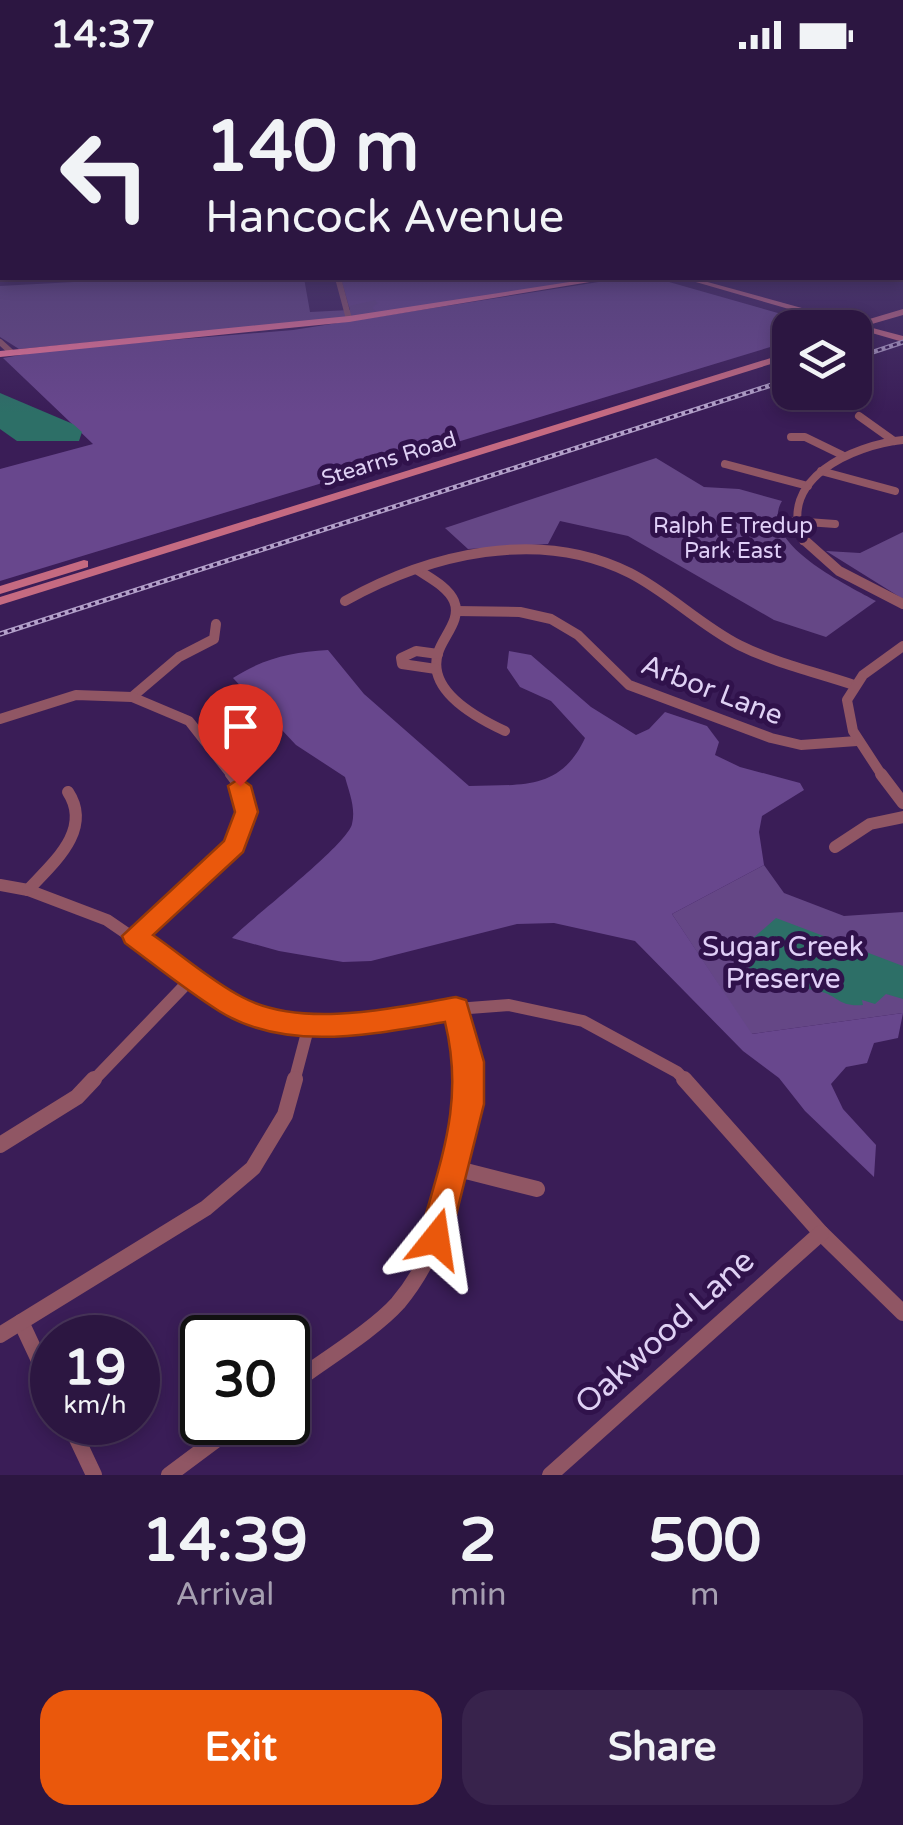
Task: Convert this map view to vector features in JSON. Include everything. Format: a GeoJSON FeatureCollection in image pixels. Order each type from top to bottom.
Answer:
{"type":"FeatureCollection","features":[{"type":"Feature","properties":{"kind":"main road"},"geometry":{"type":"LineString","coordinates":[[6,353],[349,319],[587,282]]}},
{"type":"Feature","properties":{"kind":"main road"},"geometry":{"type":"LineString","coordinates":[[682,282],[781,310]]}},
{"type":"Feature","properties":{"kind":"main road"},"geometry":{"type":"LineString","coordinates":[[698,282],[792,310]]}},
{"type":"Feature","properties":{"kind":"main road"},"geometry":{"type":"LineString","coordinates":[[872,324],[903,312]]}},
{"type":"Feature","properties":{"kind":"main road"},"geometry":{"type":"LineString","coordinates":[[872,327],[903,320]]}},
{"type":"Feature","properties":{"kind":"main road"},"geometry":{"type":"LineString","coordinates":[[872,334],[903,342]]}},
{"type":"Feature","properties":{"kind":"main road","name":"Stearns Road"},"geometry":{"type":"LineString","coordinates":[[0,590],[772,352]]}},
{"type":"Feature","properties":{"kind":"main road","name":"Stearns Road"},"geometry":{"type":"LineString","coordinates":[[0,601],[772,360]]}},
{"type":"Feature","properties":{"kind":"street"},"geometry":{"type":"LineString","coordinates":[[339,282],[349,319]]}},
{"type":"Feature","properties":{"kind":"street"},"geometry":{"type":"LineString","coordinates":[[0,342],[6,353]]}},
{"type":"Feature","properties":{"kind":"street"},"geometry":{"type":"LineString","coordinates":[[858,416],[898,440]]}},
{"type":"Feature","properties":{"kind":"street"},"geometry":{"type":"LineString","coordinates":[[791,437],[805,437],[842,455]]}},
{"type":"Feature","properties":{"kind":"street"},"geometry":{"type":"LineString","coordinates":[[898,440],[842,455],[808,486],[794,506],[793,520],[820,560],[903,604]]}},
{"type":"Feature","properties":{"kind":"street"},"geometry":{"type":"LineString","coordinates":[[725,464],[808,486]]}},
{"type":"Feature","properties":{"kind":"street"},"geometry":{"type":"LineString","coordinates":[[821,471],[895,491]]}},
{"type":"Feature","properties":{"kind":"street"},"geometry":{"type":"LineString","coordinates":[[793,520],[835,524]]}},
{"type":"Feature","properties":{"kind":"street"},"geometry":{"type":"LineString","coordinates":[[345,600],[362,589],[464,556],[517,550],[594,559],[631,574],[738,644],[854,685]]}},
{"type":"Feature","properties":{"kind":"street"},"geometry":{"type":"LineString","coordinates":[[418,570],[447,591],[456,611],[438,654],[436,669],[444,688],[484,722],[505,731]]}},
{"type":"Feature","properties":{"kind":"street","name":"Arbor Lane"},"geometry":{"type":"LineString","coordinates":[[456,611],[511,612],[554,620],[578,635],[612,674],[629,685],[770,738],[801,745],[857,741]]}},
{"type":"Feature","properties":{"kind":"street"},"geometry":{"type":"LineString","coordinates":[[132,697],[179,656],[214,639],[216,624]]}},
{"type":"Feature","properties":{"kind":"street"},"geometry":{"type":"LineString","coordinates":[[903,646],[854,685],[848,699],[848,718],[857,741],[903,803]]}},
{"type":"Feature","properties":{"kind":"street"},"geometry":{"type":"LineString","coordinates":[[436,669],[410,668],[402,664],[401,658],[416,650],[438,654]]}},
{"type":"Feature","properties":{"kind":"street"},"geometry":{"type":"LineString","coordinates":[[0,719],[76,695],[132,697],[189,722],[240,786],[246,812],[240,837],[226,856],[135,936]]}},
{"type":"Feature","properties":{"kind":"street"},"geometry":{"type":"LineString","coordinates":[[28,890],[72,836],[80,814],[77,801],[68,792]]}},
{"type":"Feature","properties":{"kind":"street"},"geometry":{"type":"LineString","coordinates":[[835,847],[870,824],[903,817]]}},
{"type":"Feature","properties":{"kind":"street"},"geometry":{"type":"LineString","coordinates":[[0,885],[83,908],[135,936],[232,1005],[261,1018],[308,1025],[379,1024],[456,1008],[532,1007],[584,1021],[677,1072],[720,1114],[821,1233],[903,1313]]}},
{"type":"Feature","properties":{"kind":"street"},"geometry":{"type":"LineString","coordinates":[[0,1144],[77,1097],[191,979]]}},
{"type":"Feature","properties":{"kind":"street"},"geometry":{"type":"LineString","coordinates":[[310,1370],[410,1290],[436,1239],[470,1082],[456,1008]]}},
{"type":"Feature","properties":{"kind":"street"},"geometry":{"type":"LineString","coordinates":[[0,1334],[206,1208],[253,1168],[285,1115],[308,1025]]}},
{"type":"Feature","properties":{"kind":"street"},"geometry":{"type":"LineString","coordinates":[[454,1168],[537,1189]]}},
{"type":"Feature","properties":{"kind":"street","name":"Oakwood Lane"},"geometry":{"type":"LineString","coordinates":[[550,1475],[821,1233]]}},
{"type":"Feature","properties":{"kind":"street"},"geometry":{"type":"LineString","coordinates":[[21,1322],[30,1341]]}},
{"type":"Feature","properties":{"kind":"street"},"geometry":{"type":"LineString","coordinates":[[80,1445],[94,1475]]}},
{"type":"Feature","properties":{"kind":"street"},"geometry":{"type":"LineString","coordinates":[[169,1475],[209,1445]]}},
{"type":"Feature","properties":{"kind":"green space"},"geometry":{"type":"Polygon","coordinates":[[[81,282],[305,282],[310,312],[350,310],[342,282],[575,282],[325,321],[19,349],[0,337],[0,286],[81,282]]]}},
{"type":"Feature","properties":{"kind":"green space","name":"Ralph E Tredup Park East"},"geometry":{"type":"Polygon","coordinates":[[[656,458],[704,487],[739,489],[782,501],[778,517],[782,532],[793,547],[827,573],[876,601],[826,637],[774,620],[628,536],[560,521],[548,544],[468,549],[445,528],[656,458]]]}},
{"type":"Feature","properties":{"kind":"green space"},"geometry":{"type":"Polygon","coordinates":[[[903,532],[903,599],[826,551],[860,553],[903,532]]]}},
{"type":"Feature","properties":{"kind":"green space","name":"Sugar Creek Preserve"},"geometry":{"type":"Polygon","coordinates":[[[764,865],[784,893],[844,916],[903,912],[903,1013],[751,1034],[672,914],[764,865]]]}},
{"type":"Feature","properties":{"kind":"shaded area"},"geometry":{"type":"Polygon","coordinates":[[[342,282],[570,282],[379,313],[372,308],[378,303],[375,300],[349,306],[342,282]]]}},
{"type":"Feature","properties":{"kind":"shaded area"},"geometry":{"type":"Polygon","coordinates":[[[601,282],[668,282],[772,311],[772,346],[0,581],[0,469],[93,444],[3,358],[50,350],[293,330],[601,282]]]}},
{"type":"Feature","properties":{"kind":"shaded area"},"geometry":{"type":"Polygon","coordinates":[[[0,393],[73,424],[82,432],[79,441],[17,441],[0,429],[0,393]]]}},
{"type":"Feature","properties":{"kind":"shaded area"},"geometry":{"type":"Polygon","coordinates":[[[328,650],[364,694],[469,786],[537,782],[564,768],[585,738],[551,701],[520,687],[507,668],[509,651],[531,655],[591,707],[636,735],[649,729],[665,712],[707,726],[719,742],[715,755],[740,767],[800,783],[804,790],[762,816],[759,832],[764,865],[672,914],[752,1034],[903,1013],[898,1038],[874,1043],[867,1063],[846,1067],[831,1084],[843,1109],[876,1145],[874,1177],[805,1111],[779,1078],[743,1051],[635,941],[554,923],[517,924],[371,961],[343,962],[232,938],[334,848],[352,824],[353,812],[345,777],[296,745],[233,678],[279,657],[328,650]]]}},
{"type":"Feature","properties":{"kind":"shaded area"},"geometry":{"type":"Polygon","coordinates":[[[776,918],[903,966],[903,999],[886,994],[875,1004],[862,1000],[863,1005],[855,1005],[819,991],[776,988],[760,981],[745,960],[750,941],[776,918]]]}},
{"type":"Feature","properties":{"kind":"railway"},"geometry":{"type":"LineString","coordinates":[[872,352],[903,342]]}},
{"type":"Feature","properties":{"kind":"railway"},"geometry":{"type":"LineString","coordinates":[[0,634],[772,385]]}},
{"type":"Feature","properties":{"kind":"route"},"geometry":{"type":"LineString","coordinates":[[240,786],[246,812],[234,846],[135,936],[191,979],[261,1018],[346,1027],[456,1008],[470,1062],[469,1104],[436,1239]]}}]}
